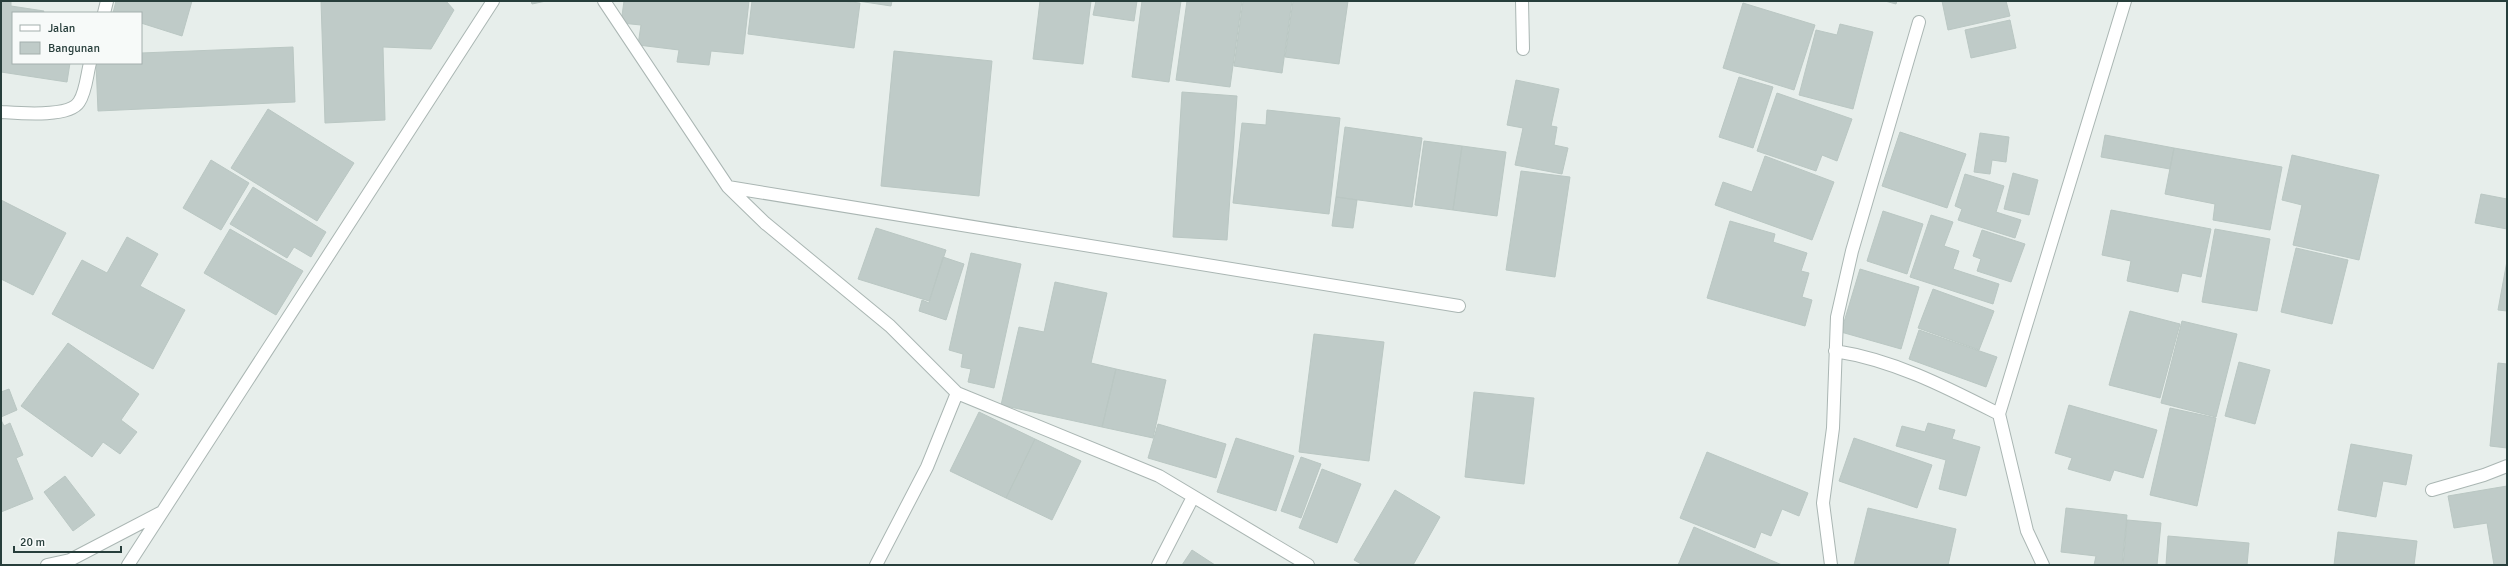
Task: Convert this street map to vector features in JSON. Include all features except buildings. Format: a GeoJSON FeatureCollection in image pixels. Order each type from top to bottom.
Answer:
{"type":"FeatureCollection","features":[{"type":"Feature","properties":{"kind":"street"},"geometry":{"type":"LineString","coordinates":[[104,12],[107,1]]}},
{"type":"Feature","properties":{"kind":"street"},"geometry":{"type":"LineString","coordinates":[[128,565],[493,1]]}},
{"type":"Feature","properties":{"kind":"street"},"geometry":{"type":"LineString","coordinates":[[604,1],[728,187],[765,223],[890,326],[957,393],[1159,476],[1308,565]]}},
{"type":"Feature","properties":{"kind":"street"},"geometry":{"type":"LineString","coordinates":[[1522,1],[1524,49]]}},
{"type":"Feature","properties":{"kind":"street"},"geometry":{"type":"LineString","coordinates":[[2043,565],[2027,531],[1999,414],[2124,1]]}},
{"type":"Feature","properties":{"kind":"street"},"geometry":{"type":"LineString","coordinates":[[1831,565],[1823,503],[1833,428],[1837,317],[1852,251],[1919,22]]}},
{"type":"Feature","properties":{"kind":"street"},"geometry":{"type":"LineString","coordinates":[[1,112],[35,113],[72,108],[79,102],[90,64]]}},
{"type":"Feature","properties":{"kind":"street"},"geometry":{"type":"LineString","coordinates":[[728,187],[1459,306]]}},
{"type":"Feature","properties":{"kind":"street"},"geometry":{"type":"LineString","coordinates":[[1835,351],[1866,356],[1929,378],[1999,414]]}},
{"type":"Feature","properties":{"kind":"street"},"geometry":{"type":"LineString","coordinates":[[876,565],[927,467],[957,393]]}},
{"type":"Feature","properties":{"kind":"street"},"geometry":{"type":"LineString","coordinates":[[2432,490],[2484,475],[2507,466]]}},
{"type":"Feature","properties":{"kind":"street"},"geometry":{"type":"LineString","coordinates":[[1158,565],[1193,497]]}},
{"type":"Feature","properties":{"kind":"street"},"geometry":{"type":"LineString","coordinates":[[47,565],[70,560],[163,512]]}}]}
